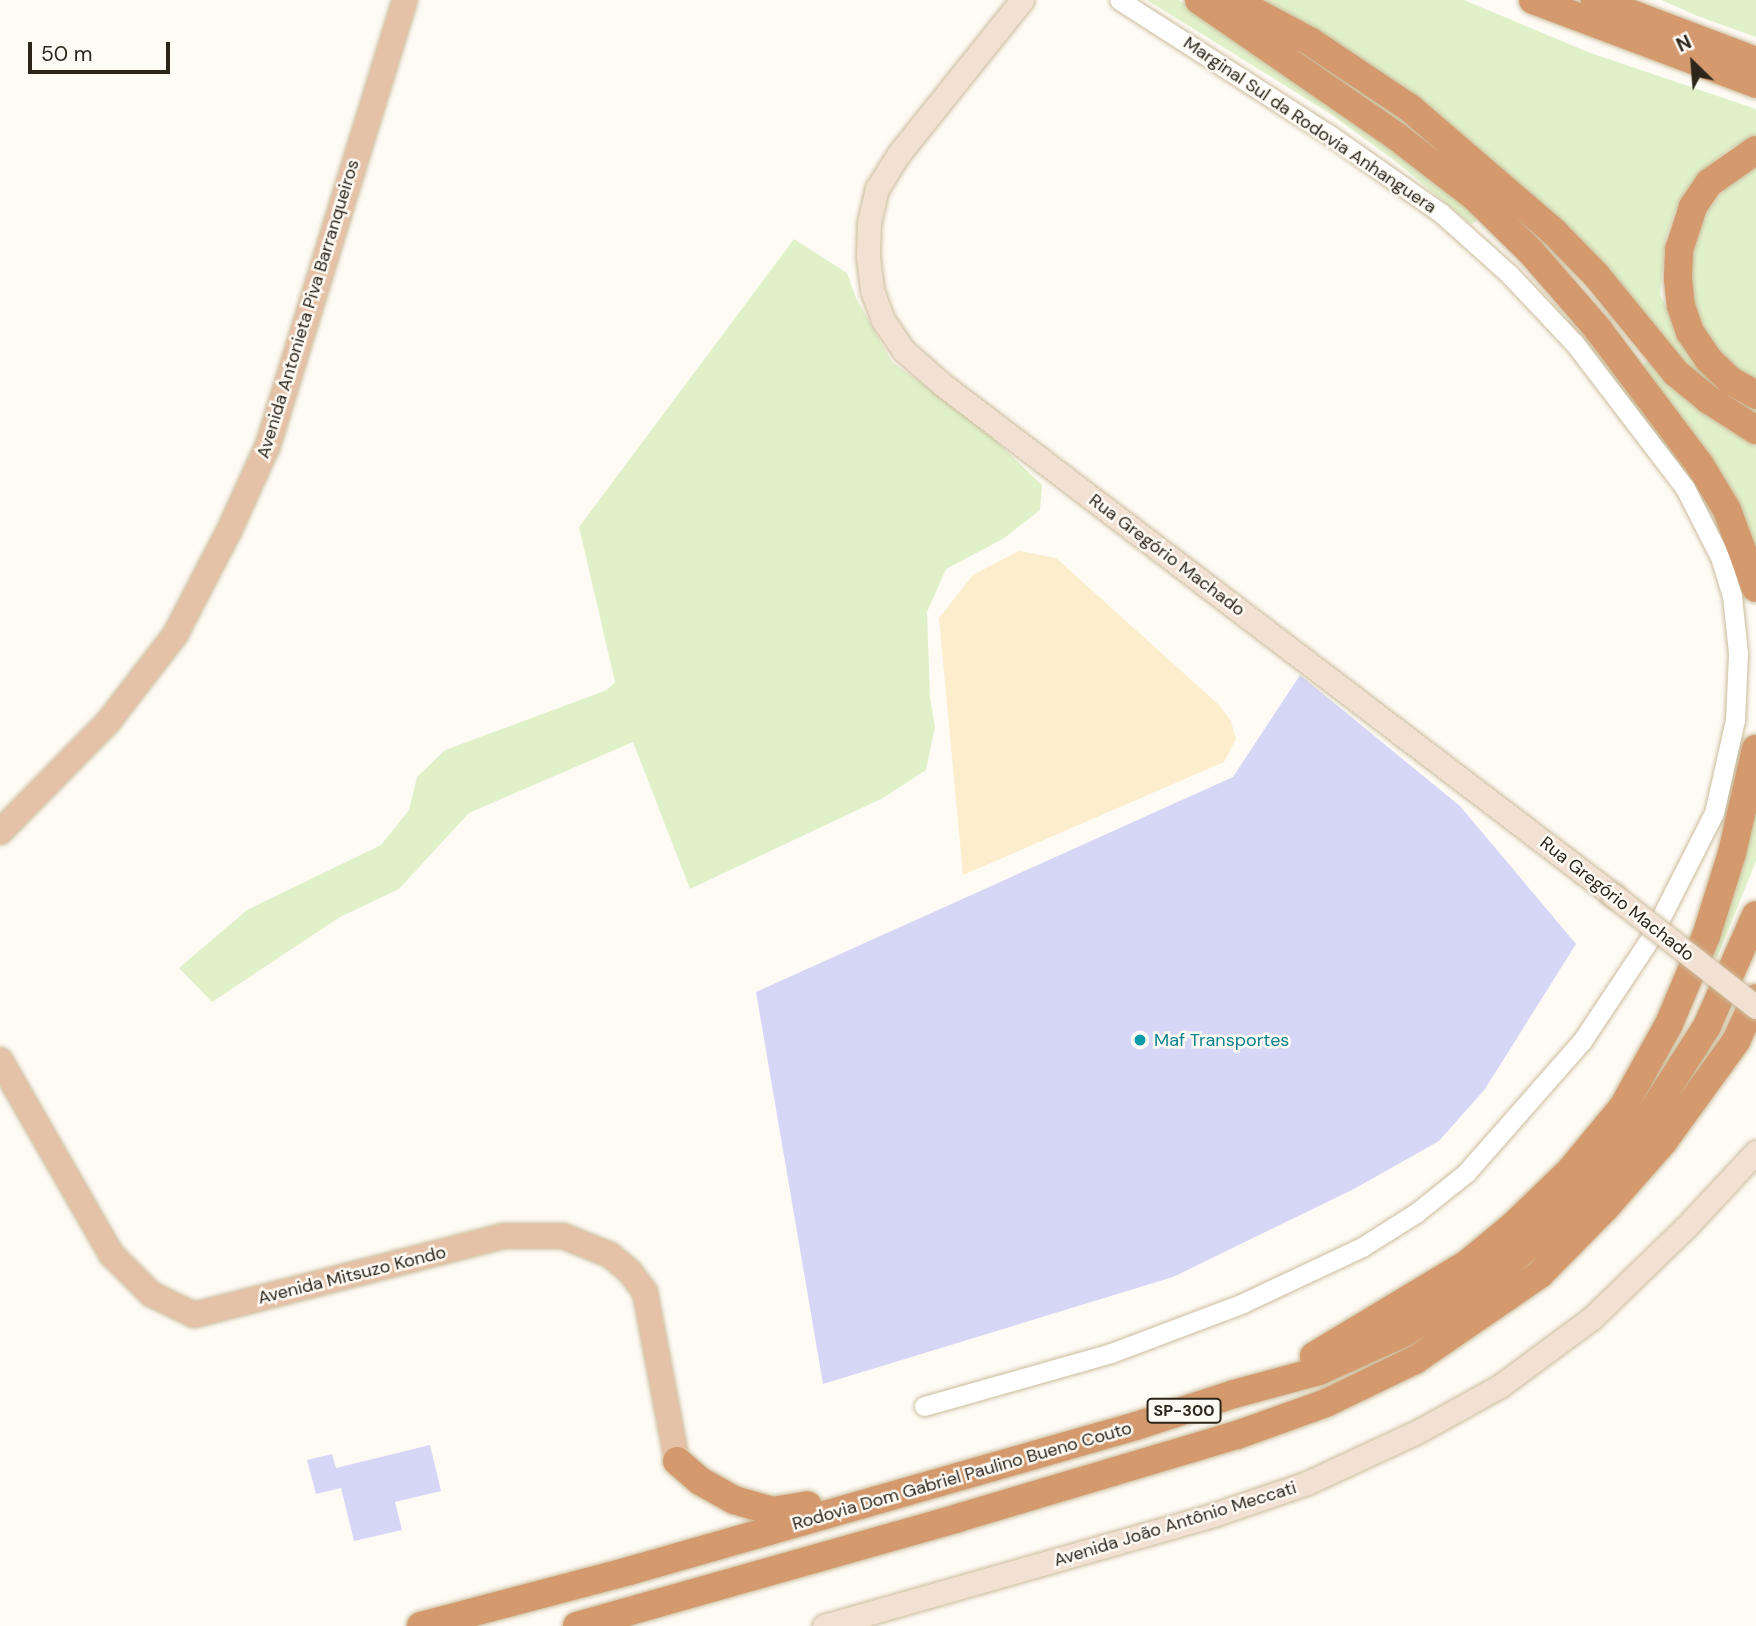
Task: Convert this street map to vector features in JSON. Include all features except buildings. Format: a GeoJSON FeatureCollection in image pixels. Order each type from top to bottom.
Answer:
{"type":"FeatureCollection","features":[{"type":"Feature","properties":{"kind":"highway"},"geometry":{"type":"LineString","coordinates":[[1199,0],[1396,136],[1474,196],[1531,252],[1597,328],[1700,465],[1727,510],[1756,588]]}},
{"type":"Feature","properties":{"kind":"highway"},"geometry":{"type":"LineString","coordinates":[[1233,0],[1320,48],[1420,116],[1553,231],[1596,275],[1676,373],[1709,400],[1756,430]]}},
{"type":"Feature","properties":{"kind":"highway"},"geometry":{"type":"LineString","coordinates":[[1533,0],[1756,84]]}},
{"type":"Feature","properties":{"kind":"highway"},"geometry":{"type":"LineString","coordinates":[[1595,0],[1756,61]]}},
{"type":"Feature","properties":{"kind":"highway"},"geometry":{"type":"LineString","coordinates":[[1756,150],[1709,183],[1693,207],[1679,250],[1678,279],[1681,306],[1690,332],[1708,359],[1731,381],[1756,395]]}},
{"type":"Feature","properties":{"kind":"highway"},"geometry":{"type":"LineString","coordinates":[[1234,1394],[1314,1356],[1468,1264],[1513,1226],[1571,1170],[1623,1107],[1669,1024],[1706,936],[1732,853],[1756,749]]}},
{"type":"Feature","properties":{"kind":"highway","name":"Rodovia Dom Gabriel Paulino Bueno Couto"},"geometry":{"type":"LineString","coordinates":[[421,1626],[629,1571],[959,1478],[1234,1394],[1320,1371],[1403,1333],[1467,1294],[1525,1249],[1586,1193],[1647,1120],[1707,1026],[1756,915]]}},
{"type":"Feature","properties":{"kind":"highway","name":"SP-300"},"geometry":{"type":"LineString","coordinates":[[577,1626],[958,1518],[1237,1435],[1326,1403],[1415,1360],[1539,1274],[1605,1208],[1663,1142],[1688,1108],[1735,1041],[1756,998]]}},
{"type":"Feature","properties":{"kind":"highway"},"geometry":{"type":"LineString","coordinates":[[677,1461],[700,1481],[734,1500],[772,1511],[959,1478]]}},
{"type":"Feature","properties":{"kind":"main road","name":"Avenida Antonieta Piva Barranqueiros"},"geometry":{"type":"LineString","coordinates":[[0,832],[108,722],[175,635],[229,531],[268,445],[405,0]]}},
{"type":"Feature","properties":{"kind":"main road","name":"Rua Gregório Machado"},"geometry":{"type":"LineString","coordinates":[[1022,0],[898,155],[877,188],[869,224],[868,257],[872,290],[884,320],[903,349],[943,385],[1756,1007]]}},
{"type":"Feature","properties":{"kind":"main road","name":"Avenida Mitsuzo Kondo"},"geometry":{"type":"LineString","coordinates":[[0,1060],[111,1254],[150,1294],[194,1315],[504,1236],[563,1236],[610,1255],[630,1272],[645,1292],[677,1461]]}},
{"type":"Feature","properties":{"kind":"main road","name":"Avenida João Antônio Meccati"},"geometry":{"type":"LineString","coordinates":[[824,1626],[1213,1515],[1307,1483],[1418,1432],[1500,1386],[1592,1318],[1686,1227],[1756,1152]]}},
{"type":"Feature","properties":{"kind":"street","name":"Marginal Sul da Rodovia Anhanguera"},"geometry":{"type":"LineString","coordinates":[[924,1406],[1111,1353],[1243,1303],[1362,1247],[1416,1213],[1466,1173],[1582,1041],[1651,937],[1709,824],[1731,741],[1738,653],[1732,596],[1721,559],[1685,488],[1574,342],[1509,274],[1441,213],[1351,150],[1119,0]]}},
{"type":"Feature","properties":{"kind":"shaded area"},"geometry":{"type":"Polygon","coordinates":[[[1019,551],[1056,558],[1219,705],[1231,721],[1236,739],[1224,762],[963,875],[939,618],[973,575],[1019,551]]]}},
{"type":"Feature","properties":{"kind":"green space"},"geometry":{"type":"Polygon","coordinates":[[[1147,0],[1179,0],[1337,106],[1479,217],[1472,225],[1395,161],[1329,113],[1147,0]]]}},
{"type":"Feature","properties":{"kind":"green space"},"geometry":{"type":"Polygon","coordinates":[[[1264,0],[1464,0],[1588,52],[1756,109],[1756,135],[1728,150],[1704,170],[1675,212],[1666,237],[1660,294],[1676,331],[1756,405],[1756,419],[1695,373],[1318,31],[1264,0]]]}},
{"type":"Feature","properties":{"kind":"green space"},"geometry":{"type":"Polygon","coordinates":[[[1661,0],[1756,0],[1756,37],[1700,17],[1661,0]]]}},
{"type":"Feature","properties":{"kind":"green space"},"geometry":{"type":"Polygon","coordinates":[[[1756,165],[1756,385],[1712,350],[1690,302],[1691,246],[1709,210],[1725,189],[1756,165]]]}},
{"type":"Feature","properties":{"kind":"green space"},"geometry":{"type":"Polygon","coordinates":[[[794,239],[847,273],[856,298],[892,362],[977,423],[1042,485],[1040,510],[1003,539],[946,569],[927,612],[930,698],[935,727],[926,770],[883,798],[690,889],[633,742],[469,813],[399,889],[340,917],[212,1002],[179,968],[247,910],[381,845],[409,810],[417,777],[445,750],[607,690],[615,682],[579,527],[794,239]]]}},
{"type":"Feature","properties":{"kind":"green space"},"geometry":{"type":"Polygon","coordinates":[[[1647,361],[1667,382],[1756,447],[1756,557],[1642,366],[1647,361]]]}},
{"type":"Feature","properties":{"kind":"green space"},"geometry":{"type":"Polygon","coordinates":[[[1756,792],[1756,861],[1717,958],[1708,952],[1756,792]]]}},
{"type":"Feature","properties":{"kind":"place","name":"Maf Transportes"},"geometry":{"type":"Point","coordinates":[1140,1040]}}]}
